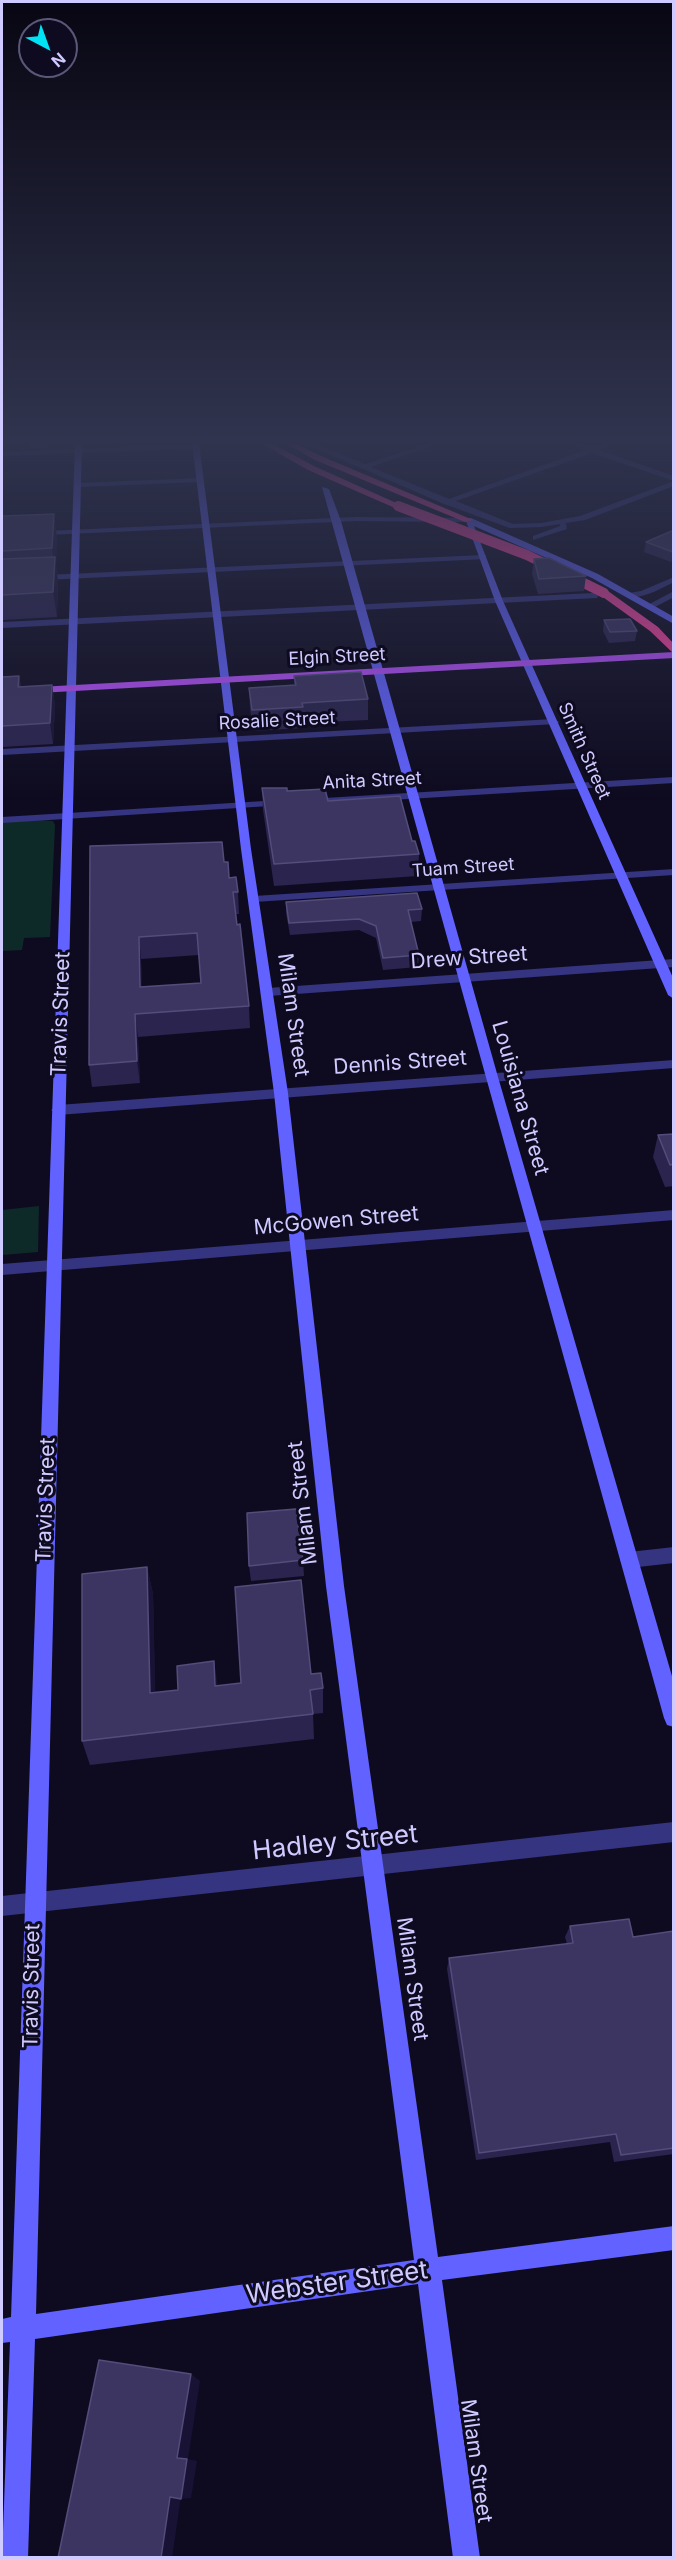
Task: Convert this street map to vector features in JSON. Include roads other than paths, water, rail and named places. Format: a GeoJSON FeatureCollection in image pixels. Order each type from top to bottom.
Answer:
{"type":"FeatureCollection","features":[{"type":"Feature","properties":{"kind":"highway"},"geometry":{"type":"LineString","coordinates":[[540,562],[654,629],[674,653]]}},
{"type":"Feature","properties":{"kind":"main road","name":"Travis Street"},"geometry":{"type":"LineString","coordinates":[[14,2558],[12,2330],[34,1902],[66,816],[72,688],[74,562]]}},
{"type":"Feature","properties":{"kind":"main road","name":"Milam Street"},"geometry":{"type":"LineString","coordinates":[[212,562],[233,740],[268,992],[335,1586],[467,2558]]}},
{"type":"Feature","properties":{"kind":"main road","name":"Smith Street"},"geometry":{"type":"LineString","coordinates":[[485,562],[526,663],[674,995]]}},
{"type":"Feature","properties":{"kind":"main road"},"geometry":{"type":"LineString","coordinates":[[565,562],[595,576],[674,621]]}},
{"type":"Feature","properties":{"kind":"main road","name":"Louisiana Street"},"geometry":{"type":"LineString","coordinates":[[348,563],[491,1077],[674,1718]]}},
{"type":"Feature","properties":{"kind":"main road","name":"Elgin Street"},"geometry":{"type":"LineString","coordinates":[[2,692],[674,653]]}},
{"type":"Feature","properties":{"kind":"main road","name":"Webster Street"},"geometry":{"type":"LineString","coordinates":[[12,2330],[428,2270],[674,2238]]}},
{"type":"Feature","properties":{"kind":"street"},"geometry":{"type":"LineString","coordinates":[[2,580],[361,562]]}},
{"type":"Feature","properties":{"kind":"street"},"geometry":{"type":"LineString","coordinates":[[627,594],[643,593],[674,579]]}},
{"type":"Feature","properties":{"kind":"street"},"geometry":{"type":"LineString","coordinates":[[662,585],[674,589]]}},
{"type":"Feature","properties":{"kind":"street"},"geometry":{"type":"LineString","coordinates":[[648,607],[674,594]]}},
{"type":"Feature","properties":{"kind":"street"},"geometry":{"type":"LineString","coordinates":[[2,625],[599,595]]}},
{"type":"Feature","properties":{"kind":"street","name":"Rosalie Street"},"geometry":{"type":"LineString","coordinates":[[2,752],[554,722]]}},
{"type":"Feature","properties":{"kind":"street","name":"Anita Street"},"geometry":{"type":"LineString","coordinates":[[2,820],[674,780]]}},
{"type":"Feature","properties":{"kind":"street","name":"Tuam Street"},"geometry":{"type":"LineString","coordinates":[[254,899],[674,872]]}},
{"type":"Feature","properties":{"kind":"street","name":"Drew Street"},"geometry":{"type":"LineString","coordinates":[[268,992],[674,963]]}},
{"type":"Feature","properties":{"kind":"street","name":"Dennis Street"},"geometry":{"type":"LineString","coordinates":[[58,1110],[674,1064]]}},
{"type":"Feature","properties":{"kind":"street","name":"McGowen Street"},"geometry":{"type":"LineString","coordinates":[[2,1270],[674,1215]]}},
{"type":"Feature","properties":{"kind":"street"},"geometry":{"type":"LineString","coordinates":[[629,1560],[674,1556]]}},
{"type":"Feature","properties":{"kind":"street","name":"Hadley Street"},"geometry":{"type":"LineString","coordinates":[[2,1906],[674,1832]]}}]}
